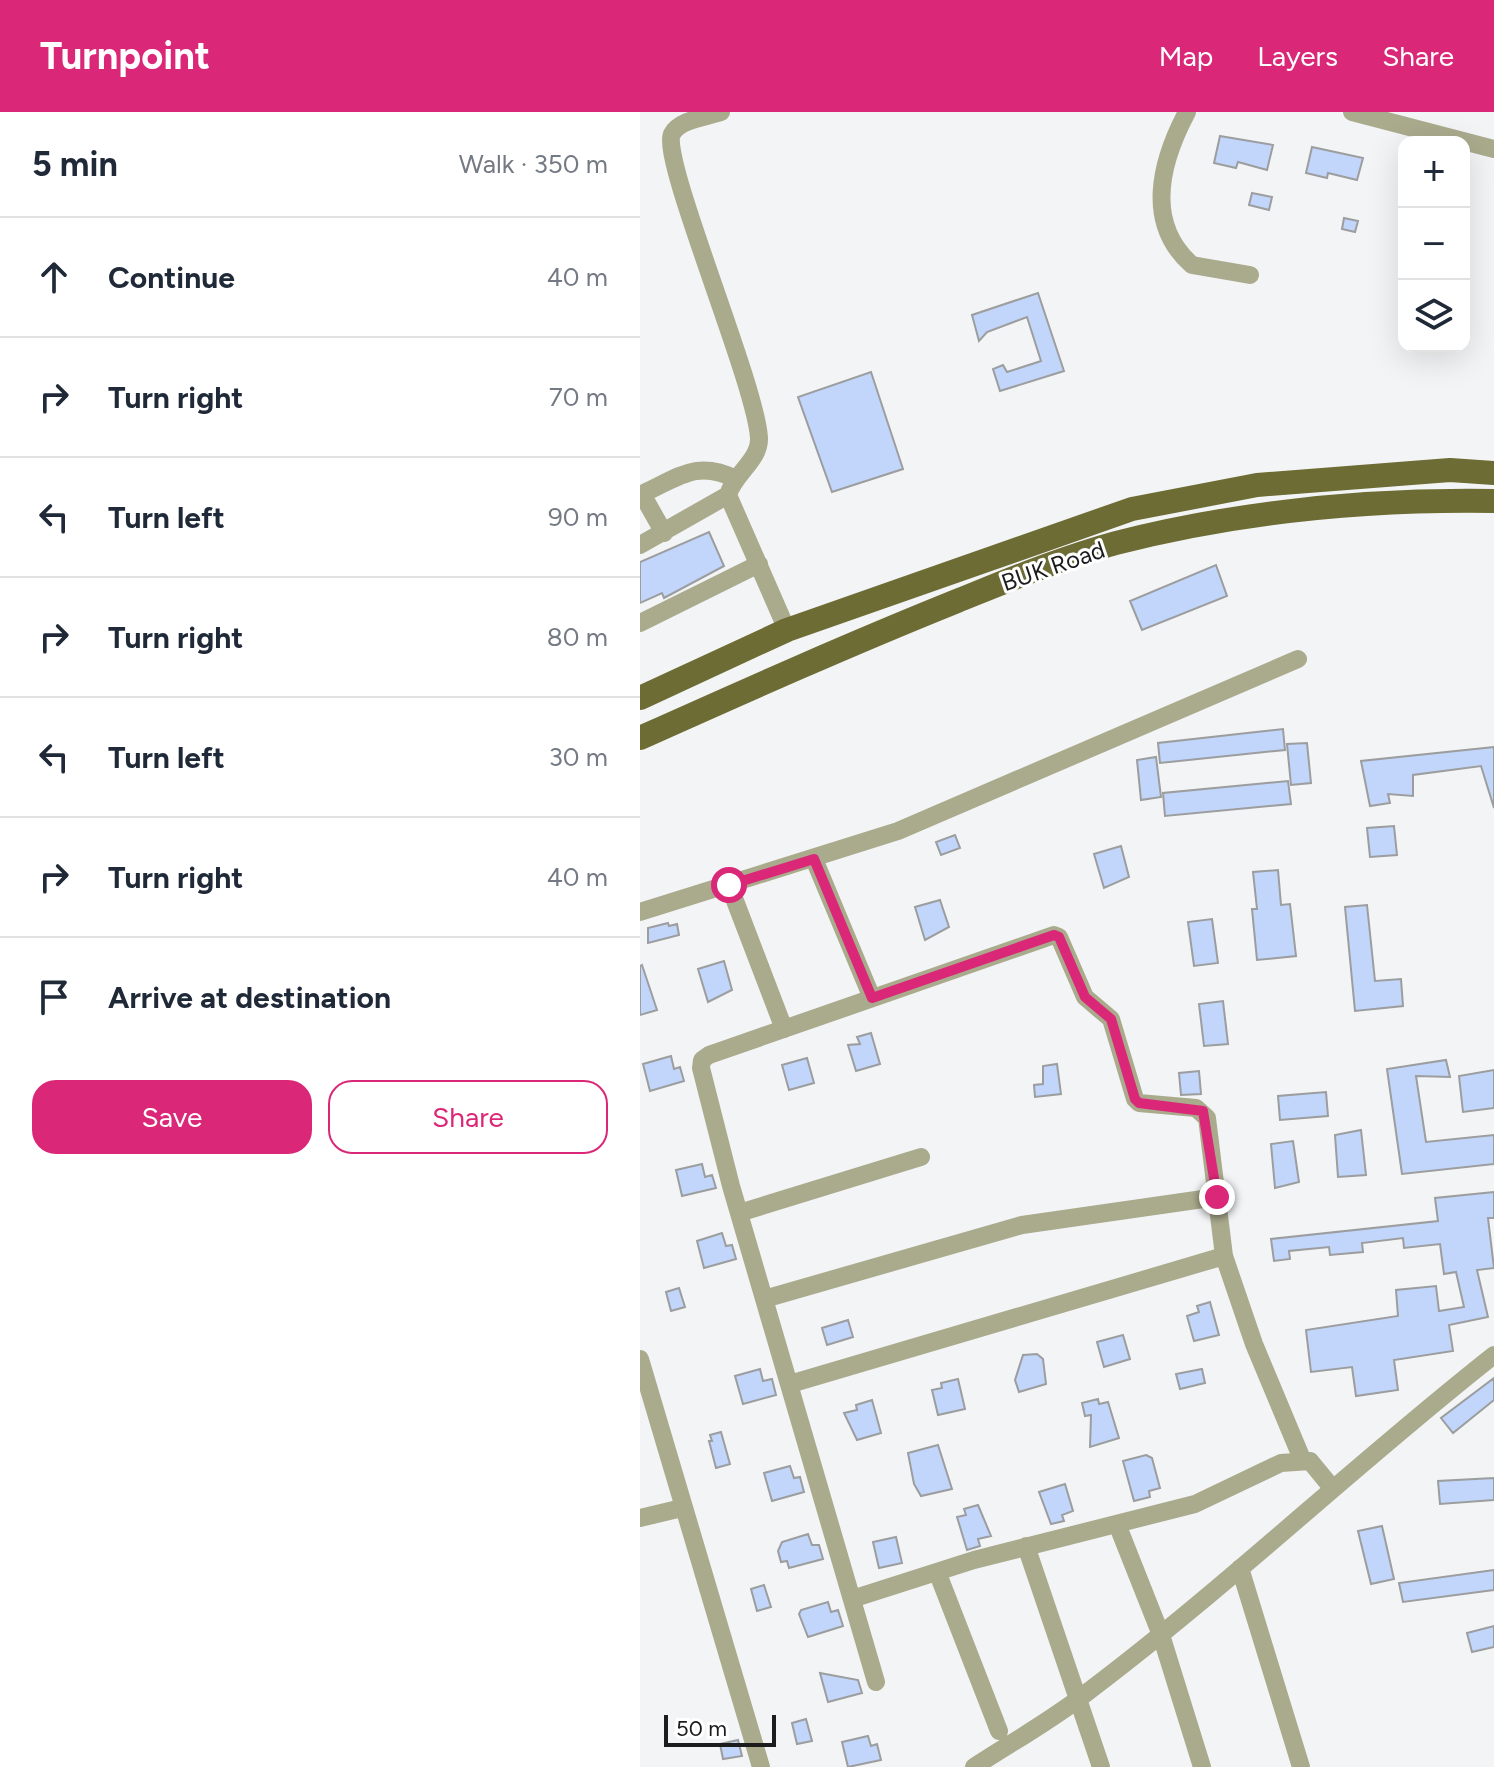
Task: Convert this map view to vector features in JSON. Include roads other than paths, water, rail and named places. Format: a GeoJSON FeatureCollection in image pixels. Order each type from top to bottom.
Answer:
{"type":"FeatureCollection","features":[{"type":"Feature","properties":{"kind":"main road","name":"BUK Road"},"geometry":{"type":"LineString","coordinates":[[640,698],[787,630],[1132,509],[1257,485],[1450,470],[1494,473]]}},
{"type":"Feature","properties":{"kind":"main road","name":"BUK Road"},"geometry":{"type":"LineString","coordinates":[[640,738],[865,638],[1041,568],[1114,544],[1171,531],[1328,507],[1494,501]]}},
{"type":"Feature","properties":{"kind":"street"},"geometry":{"type":"LineString","coordinates":[[640,545],[664,533],[732,487],[756,453],[759,442],[757,420],[721,300],[677,179],[670,143],[674,131],[682,124],[721,112]]}},
{"type":"Feature","properties":{"kind":"street"},"geometry":{"type":"LineString","coordinates":[[1187,112],[1164,163],[1164,229],[1192,265],[1250,275]]}},
{"type":"Feature","properties":{"kind":"street"},"geometry":{"type":"LineString","coordinates":[[1352,112],[1494,149]]}},
{"type":"Feature","properties":{"kind":"street"},"geometry":{"type":"LineString","coordinates":[[664,533],[641,494],[702,467],[716,469],[732,487],[759,564],[787,630]]}},
{"type":"Feature","properties":{"kind":"street"},"geometry":{"type":"LineString","coordinates":[[640,623],[759,564]]}},
{"type":"Feature","properties":{"kind":"street"},"geometry":{"type":"LineString","coordinates":[[640,912],[898,831],[1298,659]]}},
{"type":"Feature","properties":{"kind":"street"},"geometry":{"type":"LineString","coordinates":[[814,859],[872,998]]}},
{"type":"Feature","properties":{"kind":"street"},"geometry":{"type":"LineString","coordinates":[[729,885],[784,1029]]}},
{"type":"Feature","properties":{"kind":"street"},"geometry":{"type":"LineString","coordinates":[[876,1682],[739,1213],[701,1068],[702,1060],[1054,935],[1059,937],[1085,997],[1111,1019],[1135,1099],[1139,1103],[1203,1111],[1224,1256],[1254,1344],[1302,1459]]}},
{"type":"Feature","properties":{"kind":"street"},"geometry":{"type":"LineString","coordinates":[[739,1213],[921,1157]]}},
{"type":"Feature","properties":{"kind":"street"},"geometry":{"type":"LineString","coordinates":[[764,1299],[1022,1225],[1217,1197]]}},
{"type":"Feature","properties":{"kind":"street"},"geometry":{"type":"LineString","coordinates":[[790,1384],[1224,1256]]}},
{"type":"Feature","properties":{"kind":"street"},"geometry":{"type":"LineString","coordinates":[[986,1763],[1078,1700],[1161,1635],[1494,1355]]}},
{"type":"Feature","properties":{"kind":"street"},"geometry":{"type":"LineString","coordinates":[[640,1359],[646,1406],[682,1508],[761,1767]]}},
{"type":"Feature","properties":{"kind":"street"},"geometry":{"type":"LineString","coordinates":[[852,1599],[1026,1546],[1195,1504],[1281,1463],[1302,1459],[1310,1461],[1333,1489]]}},
{"type":"Feature","properties":{"kind":"street"},"geometry":{"type":"LineString","coordinates":[[640,1518],[682,1508]]}},
{"type":"Feature","properties":{"kind":"street"},"geometry":{"type":"LineString","coordinates":[[1117,1524],[1161,1635],[1202,1767]]}},
{"type":"Feature","properties":{"kind":"street"},"geometry":{"type":"LineString","coordinates":[[1026,1546],[1101,1767]]}},
{"type":"Feature","properties":{"kind":"street"},"geometry":{"type":"LineString","coordinates":[[1240,1568],[1301,1767]]}},
{"type":"Feature","properties":{"kind":"street"},"geometry":{"type":"LineString","coordinates":[[938,1574],[999,1731]]}}]}
